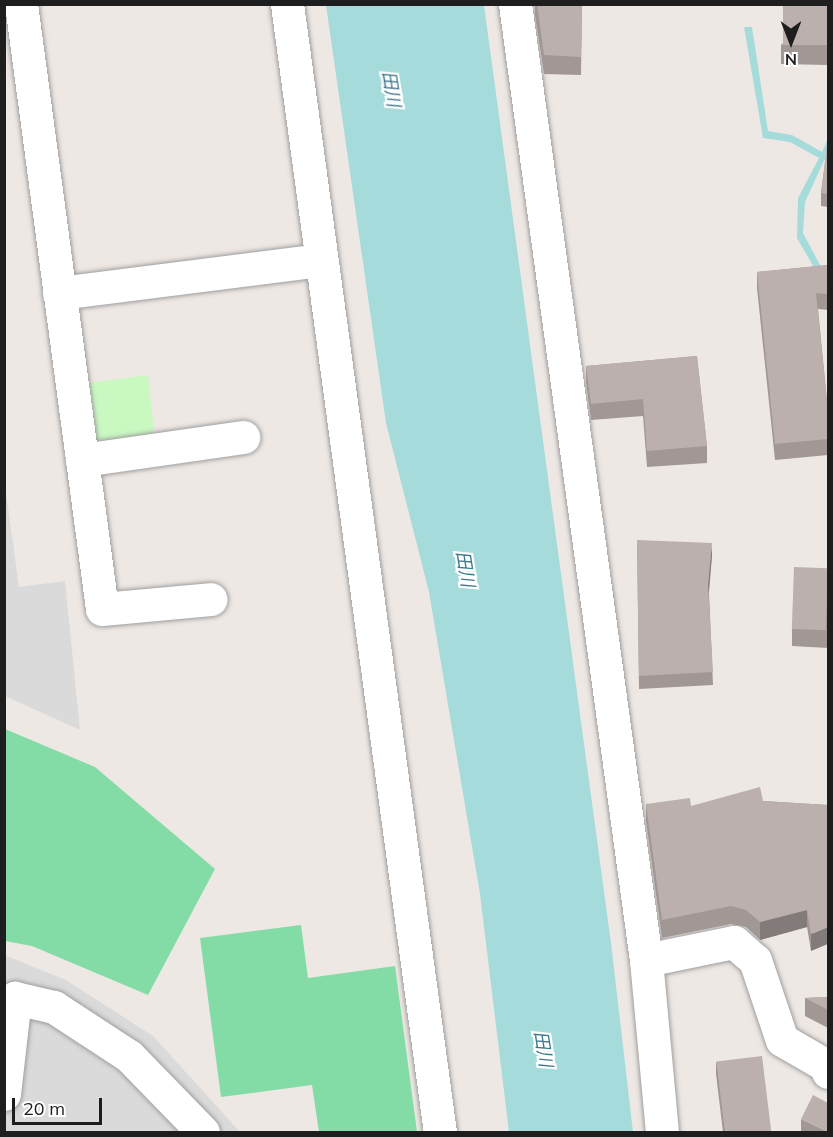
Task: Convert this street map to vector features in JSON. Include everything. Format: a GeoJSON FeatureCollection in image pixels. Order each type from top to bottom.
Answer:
{"type":"FeatureCollection","features":[{"type":"Feature","properties":{"kind":"street"},"geometry":{"type":"LineString","coordinates":[[21,4],[102,609],[211,599]]}},
{"type":"Feature","properties":{"kind":"street"},"geometry":{"type":"LineString","coordinates":[[286,4],[440,1132]]}},
{"type":"Feature","properties":{"kind":"street"},"geometry":{"type":"LineString","coordinates":[[515,4],[646,960],[662,1132]]}},
{"type":"Feature","properties":{"kind":"street"},"geometry":{"type":"LineString","coordinates":[[59,293],[321,260]]}},
{"type":"Feature","properties":{"kind":"street"},"geometry":{"type":"LineString","coordinates":[[82,460],[243,437]]}},
{"type":"Feature","properties":{"kind":"street"},"geometry":{"type":"LineString","coordinates":[[646,960],[734,942],[755,960],[782,1040],[827,1066],[828,1072]]}},
{"type":"Feature","properties":{"kind":"street"},"geometry":{"type":"LineString","coordinates":[[4,1094],[15,998],[54,1007],[129,1056],[202,1132]]}},
{"type":"Feature","properties":{"kind":"green space"},"geometry":{"type":"Polygon","coordinates":[[[148,375],[155,440],[102,447],[94,440],[86,383],[148,375]]]}},
{"type":"Feature","properties":{"kind":"green space"},"geometry":{"type":"Polygon","coordinates":[[[5,729],[95,767],[215,869],[148,995],[32,946],[5,941],[5,729]]]}},
{"type":"Feature","properties":{"kind":"green space"},"geometry":{"type":"Polygon","coordinates":[[[301,925],[308,978],[395,966],[417,1132],[319,1132],[312,1085],[221,1097],[200,938],[301,925]]]}},
{"type":"Feature","properties":{"kind":"shaded area"},"geometry":{"type":"Polygon","coordinates":[[[5,485],[19,587],[65,581],[80,730],[5,696],[5,485]]]}},
{"type":"Feature","properties":{"kind":"shaded area"},"geometry":{"type":"Polygon","coordinates":[[[4,955],[66,980],[153,1036],[240,1132],[5,1132],[4,955]]]}},
{"type":"Feature","properties":{"kind":"water","name":"田川"},"geometry":{"type":"Polygon","coordinates":[[[326,5],[484,5],[611,943],[633,1132],[509,1132],[480,894],[429,592],[386,423],[326,5]]]}},
{"type":"Feature","properties":{"kind":"water"},"geometry":{"type":"Polygon","coordinates":[[[744,27],[752,27],[768,131],[792,135],[822,152],[828,138],[828,152],[805,202],[803,233],[828,280],[827,290],[797,238],[798,198],[819,158],[790,142],[763,138],[744,27]]]}},
{"type":"Feature","properties":{"kind":"building"},"geometry":{"type":"Polygon","coordinates":[[[537,4],[582,4],[581,57],[544,55],[537,4]]]}},
{"type":"Feature","properties":{"kind":"building"},"geometry":{"type":"Polygon","coordinates":[[[783,4],[828,4],[828,45],[783,45],[783,4]]]}},
{"type":"Feature","properties":{"kind":"building"},"geometry":{"type":"Polygon","coordinates":[[[828,139],[828,194],[821,193],[828,139]]]}},
{"type":"Feature","properties":{"kind":"building"},"geometry":{"type":"Polygon","coordinates":[[[828,265],[828,294],[816,293],[828,411],[828,439],[775,444],[757,272],[828,265]]]}},
{"type":"Feature","properties":{"kind":"building"},"geometry":{"type":"Polygon","coordinates":[[[697,356],[707,446],[647,451],[643,399],[591,404],[586,366],[697,356]]]}},
{"type":"Feature","properties":{"kind":"building"},"geometry":{"type":"Polygon","coordinates":[[[637,540],[712,543],[708,585],[713,672],[639,676],[637,540]]]}},
{"type":"Feature","properties":{"kind":"building"},"geometry":{"type":"Polygon","coordinates":[[[794,567],[828,568],[826,630],[792,629],[794,567]]]}},
{"type":"Feature","properties":{"kind":"building"},"geometry":{"type":"Polygon","coordinates":[[[760,787],[763,801],[828,805],[828,927],[811,934],[807,910],[760,922],[746,910],[731,906],[662,920],[646,804],[690,798],[691,806],[760,787]]]}},
{"type":"Feature","properties":{"kind":"building"},"geometry":{"type":"Polygon","coordinates":[[[828,997],[828,1010],[805,998],[828,997]]]}},
{"type":"Feature","properties":{"kind":"building"},"geometry":{"type":"Polygon","coordinates":[[[762,1056],[771,1132],[725,1132],[716,1062],[762,1056]]]}},
{"type":"Feature","properties":{"kind":"building"},"geometry":{"type":"Polygon","coordinates":[[[813,1095],[828,1103],[828,1132],[801,1119],[813,1095]]]}}]}
